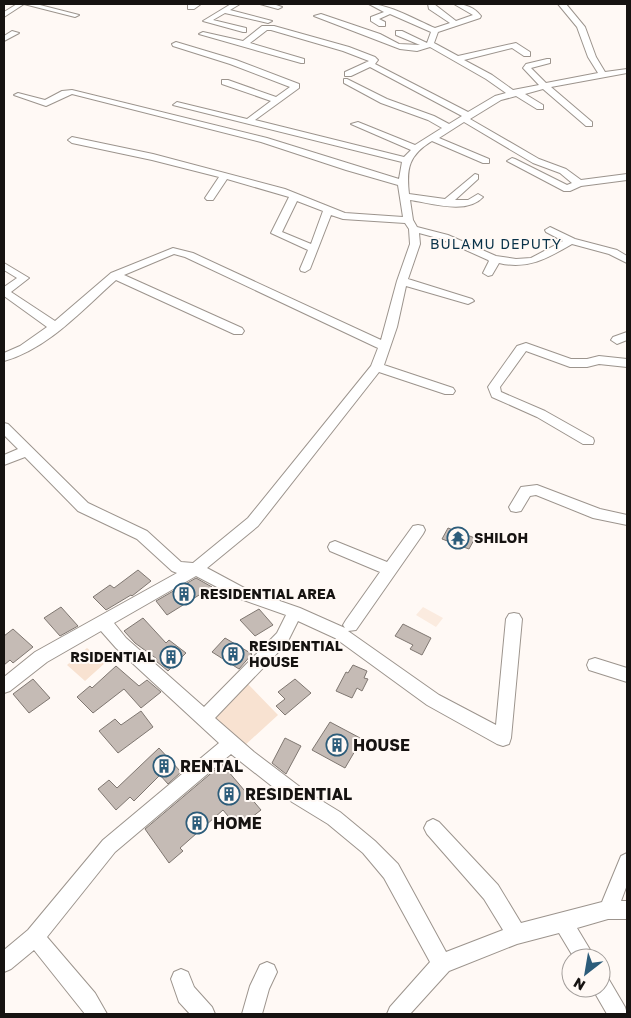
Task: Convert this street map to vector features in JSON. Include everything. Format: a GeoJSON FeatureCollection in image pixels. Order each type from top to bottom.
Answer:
{"type":"FeatureCollection","features":[{"type":"Feature","properties":{"kind":"street"},"geometry":{"type":"LineString","coordinates":[[4,15],[21,4]]}},
{"type":"Feature","properties":{"kind":"street"},"geometry":{"type":"LineString","coordinates":[[28,4],[75,16]]}},
{"type":"Feature","properties":{"kind":"street"},"geometry":{"type":"LineString","coordinates":[[53,10],[62,4]]}},
{"type":"Feature","properties":{"kind":"street"},"geometry":{"type":"LineString","coordinates":[[236,4],[207,21],[243,30]]}},
{"type":"Feature","properties":{"kind":"street"},"geometry":{"type":"LineString","coordinates":[[264,4],[278,7]]}},
{"type":"Feature","properties":{"kind":"street"},"geometry":{"type":"LineString","coordinates":[[372,4],[435,31],[477,15],[457,4]]}},
{"type":"Feature","properties":{"kind":"street"},"geometry":{"type":"LineString","coordinates":[[432,4],[432,7],[456,24]]}},
{"type":"Feature","properties":{"kind":"street"},"geometry":{"type":"LineString","coordinates":[[562,4],[581,27],[592,57],[603,75]]}},
{"type":"Feature","properties":{"kind":"street"},"geometry":{"type":"LineString","coordinates":[[224,11],[268,21]]}},
{"type":"Feature","properties":{"kind":"street"},"geometry":{"type":"LineString","coordinates":[[382,24],[374,19],[391,11]]}},
{"type":"Feature","properties":{"kind":"street"},"geometry":{"type":"LineString","coordinates":[[318,16],[413,50],[429,46]]}},
{"type":"Feature","properties":{"kind":"street"},"geometry":{"type":"LineString","coordinates":[[244,44],[265,28],[271,28],[355,52],[374,60],[371,64],[348,78],[384,101],[431,118],[449,128]]}},
{"type":"Feature","properties":{"kind":"street"},"geometry":{"type":"LineString","coordinates":[[429,46],[435,31]]}},
{"type":"Feature","properties":{"kind":"street"},"geometry":{"type":"LineString","coordinates":[[4,39],[14,33]]}},
{"type":"Feature","properties":{"kind":"street"},"geometry":{"type":"LineString","coordinates":[[399,33],[457,59],[540,107]]}},
{"type":"Feature","properties":{"kind":"street"},"geometry":{"type":"LineString","coordinates":[[203,34],[301,61]]}},
{"type":"Feature","properties":{"kind":"street"},"geometry":{"type":"LineString","coordinates":[[176,44],[233,62],[296,86],[250,120]]}},
{"type":"Feature","properties":{"kind":"street"},"geometry":{"type":"LineString","coordinates":[[457,59],[513,45],[527,54]]}},
{"type":"Feature","properties":{"kind":"street"},"geometry":{"type":"LineString","coordinates":[[548,61],[527,68],[589,124]]}},
{"type":"Feature","properties":{"kind":"street"},"geometry":{"type":"LineString","coordinates":[[371,64],[467,117],[536,161],[563,171],[579,183]]}},
{"type":"Feature","properties":{"kind":"street"},"geometry":{"type":"LineString","coordinates":[[4,686],[41,657],[196,569],[253,522],[377,367],[391,327],[402,281],[414,244],[403,183],[406,161],[417,149],[498,98],[545,85],[627,71]]}},
{"type":"Feature","properties":{"kind":"street"},"geometry":{"type":"LineString","coordinates":[[225,82],[277,100]]}},
{"type":"Feature","properties":{"kind":"street"},"geometry":{"type":"LineString","coordinates":[[18,95],[46,103],[65,93],[72,92],[264,140],[349,168],[403,183]]}},
{"type":"Feature","properties":{"kind":"street"},"geometry":{"type":"LineString","coordinates":[[177,105],[240,120],[250,120],[310,138],[372,151],[406,161]]}},
{"type":"Feature","properties":{"kind":"street"},"geometry":{"type":"LineString","coordinates":[[355,124],[417,149]]}},
{"type":"Feature","properties":{"kind":"street"},"geometry":{"type":"LineString","coordinates":[[432,138],[486,161]]}},
{"type":"Feature","properties":{"kind":"street"},"geometry":{"type":"LineString","coordinates":[[72,140],[153,157],[282,191],[353,218],[411,225],[462,243],[492,258],[513,264],[534,261],[571,241]]}},
{"type":"Feature","properties":{"kind":"street"},"geometry":{"type":"LineString","coordinates":[[512,161],[566,189],[579,183],[627,176]]}},
{"type":"Feature","properties":{"kind":"street"},"geometry":{"type":"LineString","coordinates":[[210,198],[224,176]]}},
{"type":"Feature","properties":{"kind":"street"},"geometry":{"type":"LineString","coordinates":[[448,201],[475,177]]}},
{"type":"Feature","properties":{"kind":"street"},"geometry":{"type":"LineString","coordinates":[[295,196],[276,234],[314,249]]}},
{"type":"Feature","properties":{"kind":"street"},"geometry":{"type":"LineString","coordinates":[[407,197],[468,203],[478,197]]}},
{"type":"Feature","properties":{"kind":"street"},"geometry":{"type":"LineString","coordinates":[[305,269],[328,210]]}},
{"type":"Feature","properties":{"kind":"street"},"geometry":{"type":"LineString","coordinates":[[550,230],[571,241],[613,252],[627,260]]}},
{"type":"Feature","properties":{"kind":"street"},"geometry":{"type":"LineString","coordinates":[[4,357],[24,349],[55,327],[115,275],[173,251],[181,252],[363,335],[383,346]]}},
{"type":"Feature","properties":{"kind":"street"},"geometry":{"type":"LineString","coordinates":[[488,274],[495,261],[492,258]]}},
{"type":"Feature","properties":{"kind":"street"},"geometry":{"type":"LineString","coordinates":[[4,266],[24,278],[6,290],[6,293],[55,327]]}},
{"type":"Feature","properties":{"kind":"street"},"geometry":{"type":"LineString","coordinates":[[115,275],[238,331]]}},
{"type":"Feature","properties":{"kind":"street"},"geometry":{"type":"LineString","coordinates":[[402,281],[468,301]]}},
{"type":"Feature","properties":{"kind":"street"},"geometry":{"type":"LineString","coordinates":[[588,442],[541,414],[496,394],[494,387],[521,349],[526,347],[570,363],[587,363],[599,360],[627,363]]}},
{"type":"Feature","properties":{"kind":"street"},"geometry":{"type":"LineString","coordinates":[[377,367],[449,392]]}},
{"type":"Feature","properties":{"kind":"street"},"geometry":{"type":"LineString","coordinates":[[4,427],[83,507],[142,535],[177,567],[196,569],[243,594],[295,612],[340,633],[433,700],[503,738],[514,619]]}},
{"type":"Feature","properties":{"kind":"street"},"geometry":{"type":"LineString","coordinates":[[4,460],[26,450]]}},
{"type":"Feature","properties":{"kind":"street"},"geometry":{"type":"LineString","coordinates":[[516,507],[526,490],[537,490],[598,514],[627,520]]}},
{"type":"Feature","properties":{"kind":"street"},"geometry":{"type":"LineString","coordinates":[[351,626],[418,530]]}},
{"type":"Feature","properties":{"kind":"street"},"geometry":{"type":"LineString","coordinates":[[335,547],[391,570]]}},
{"type":"Feature","properties":{"kind":"street"},"geometry":{"type":"LineString","coordinates":[[204,718],[282,638],[295,612]]}},
{"type":"Feature","properties":{"kind":"street"},"geometry":{"type":"LineString","coordinates":[[103,622],[121,643],[231,743],[298,796],[334,818],[369,847],[391,871],[442,964]]}},
{"type":"Feature","properties":{"kind":"street"},"geometry":{"type":"LineString","coordinates":[[595,665],[627,675]]}},
{"type":"Feature","properties":{"kind":"street"},"geometry":{"type":"LineString","coordinates":[[4,962],[35,937],[109,846],[231,743]]}},
{"type":"Feature","properties":{"kind":"street"},"geometry":{"type":"LineString","coordinates":[[433,828],[491,892],[517,934]]}},
{"type":"Feature","properties":{"kind":"street"},"geometry":{"type":"LineString","coordinates":[[397,1014],[442,964],[517,934],[618,910],[627,862]]}},
{"type":"Feature","properties":{"kind":"street"},"geometry":{"type":"LineString","coordinates":[[563,922],[578,948]]}},
{"type":"Feature","properties":{"kind":"street"},"geometry":{"type":"LineString","coordinates":[[35,937],[98,1014]]}},
{"type":"Feature","properties":{"kind":"street"},"geometry":{"type":"LineString","coordinates":[[252,1014],[260,986],[268,972]]}},
{"type":"Feature","properties":{"kind":"street"},"geometry":{"type":"LineString","coordinates":[[181,979],[184,991],[190,1001],[205,1014]]}},
{"type":"Feature","properties":{"kind":"street"},"geometry":{"type":"LineString","coordinates":[[609,998],[618,1014]]}},
{"type":"Feature","properties":{"kind":"shaded area"},"geometry":{"type":"Polygon","coordinates":[[[423,607],[443,618],[436,627],[416,615],[423,607]]]}},
{"type":"Feature","properties":{"kind":"shaded area"},"geometry":{"type":"Polygon","coordinates":[[[87,648],[105,663],[85,681],[67,665],[87,648]]]}},
{"type":"Feature","properties":{"kind":"shaded area"},"geometry":{"type":"Polygon","coordinates":[[[246,682],[278,715],[243,747],[211,716],[246,682]]]}},
{"type":"Feature","properties":{"kind":"building","name":"SHILOH"},"geometry":{"type":"Polygon","coordinates":[[[448,528],[475,538],[469,549],[442,539],[448,528]]]}},
{"type":"Feature","properties":{"kind":"building"},"geometry":{"type":"Polygon","coordinates":[[[138,570],[151,581],[132,596],[106,610],[93,597],[110,585],[114,588],[138,570]]]}},
{"type":"Feature","properties":{"kind":"building","name":"RESIDENTIAL AREA"},"geometry":{"type":"Polygon","coordinates":[[[196,578],[212,587],[167,615],[156,601],[196,578]]]}},
{"type":"Feature","properties":{"kind":"building"},"geometry":{"type":"Polygon","coordinates":[[[61,607],[78,626],[60,636],[44,618],[61,607]]]}},
{"type":"Feature","properties":{"kind":"building"},"geometry":{"type":"Polygon","coordinates":[[[259,609],[273,625],[255,636],[240,620],[259,609]]]}},
{"type":"Feature","properties":{"kind":"building"},"geometry":{"type":"Polygon","coordinates":[[[143,618],[166,643],[169,640],[186,653],[168,671],[124,631],[143,618]]]}},
{"type":"Feature","properties":{"kind":"building"},"geometry":{"type":"Polygon","coordinates":[[[403,624],[431,638],[422,655],[410,649],[413,645],[395,636],[403,624]]]}},
{"type":"Feature","properties":{"kind":"building"},"geometry":{"type":"Polygon","coordinates":[[[13,629],[33,647],[13,663],[10,660],[4,665],[4,636],[13,629]]]}},
{"type":"Feature","properties":{"kind":"building","name":"RESIDENTIAL HOUSE"},"geometry":{"type":"Polygon","coordinates":[[[225,638],[252,654],[239,669],[212,652],[225,638]]]}},
{"type":"Feature","properties":{"kind":"building"},"geometry":{"type":"Polygon","coordinates":[[[353,665],[367,671],[364,678],[368,679],[362,691],[357,688],[352,698],[336,691],[346,672],[348,673],[353,665]]]}},
{"type":"Feature","properties":{"kind":"building"},"geometry":{"type":"Polygon","coordinates":[[[116,666],[139,686],[147,680],[161,692],[141,708],[124,689],[93,713],[77,697],[90,686],[92,688],[116,666]]]}},
{"type":"Feature","properties":{"kind":"building"},"geometry":{"type":"Polygon","coordinates":[[[33,679],[50,698],[29,713],[13,694],[33,679]]]}},
{"type":"Feature","properties":{"kind":"building"},"geometry":{"type":"Polygon","coordinates":[[[295,679],[311,693],[285,715],[276,706],[285,699],[278,692],[295,679]]]}},
{"type":"Feature","properties":{"kind":"building"},"geometry":{"type":"Polygon","coordinates":[[[141,711],[153,727],[118,753],[99,731],[115,719],[121,725],[141,711]]]}},
{"type":"Feature","properties":{"kind":"building","name":"HOUSE"},"geometry":{"type":"Polygon","coordinates":[[[330,722],[362,739],[345,768],[312,750],[330,722]]]}},
{"type":"Feature","properties":{"kind":"building","name":"RESIDENTIAL"},"geometry":{"type":"Polygon","coordinates":[[[285,738],[301,746],[286,774],[272,763],[285,738]]]}},
{"type":"Feature","properties":{"kind":"building"},"geometry":{"type":"Polygon","coordinates":[[[159,748],[181,772],[168,784],[160,775],[134,801],[130,797],[116,810],[98,789],[109,780],[117,788],[159,748]]]}},
{"type":"Feature","properties":{"kind":"building"},"geometry":{"type":"Polygon","coordinates":[[[222,764],[261,810],[238,828],[223,810],[180,848],[183,851],[169,863],[145,829],[222,764]]]}},
{"type":"Feature","properties":{"kind":"place","name":"SHILOH"},"geometry":{"type":"Point","coordinates":[458,538]}},
{"type":"Feature","properties":{"kind":"place","name":"RESIDENTIAL AREA"},"geometry":{"type":"Point","coordinates":[184,594]}},
{"type":"Feature","properties":{"kind":"place","name":"RESIDENTIAL HOUSE"},"geometry":{"type":"Point","coordinates":[233,654]}},
{"type":"Feature","properties":{"kind":"place","name":"RSIDENTIAL"},"geometry":{"type":"Point","coordinates":[171,657]}},
{"type":"Feature","properties":{"kind":"place","name":"HOUSE"},"geometry":{"type":"Point","coordinates":[337,745]}},
{"type":"Feature","properties":{"kind":"place","name":"RENTAL"},"geometry":{"type":"Point","coordinates":[164,766]}},
{"type":"Feature","properties":{"kind":"place","name":"RESIDENTIAL"},"geometry":{"type":"Point","coordinates":[229,794]}},
{"type":"Feature","properties":{"kind":"place","name":"HOME"},"geometry":{"type":"Point","coordinates":[197,823]}},
{"type":"Feature","properties":{"kind":"district","name":"BULAMU DEPUTY"},"geometry":{"type":"Point","coordinates":[496,244]}}]}
